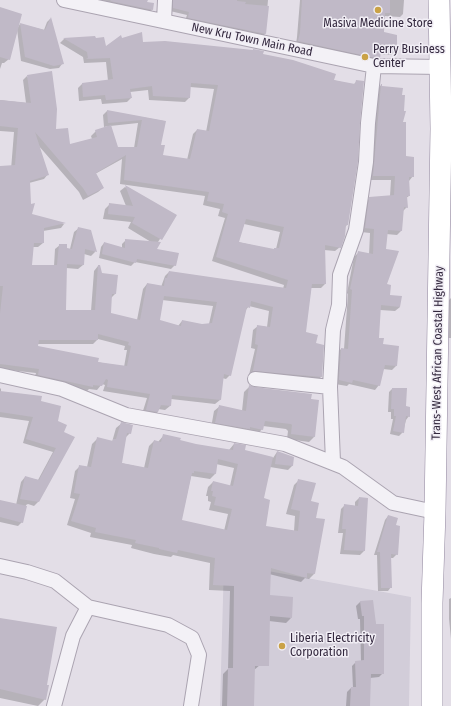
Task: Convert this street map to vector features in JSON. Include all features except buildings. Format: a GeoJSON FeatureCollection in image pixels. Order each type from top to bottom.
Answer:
{"type":"FeatureCollection","features":[{"type":"Feature","properties":{"kind":"highway","name":"Trans-West African Coastal Highway"},"geometry":{"type":"LineString","coordinates":[[432,706],[432,603],[446,129],[441,67],[439,0]]}},
{"type":"Feature","properties":{"kind":"street","name":"New Kru Town Main Road"},"geometry":{"type":"LineString","coordinates":[[64,0],[374,66],[441,67]]}},
{"type":"Feature","properties":{"kind":"street"},"geometry":{"type":"LineString","coordinates":[[164,21],[165,0]]}},
{"type":"Feature","properties":{"kind":"street"},"geometry":{"type":"LineString","coordinates":[[333,462],[330,387],[333,330],[339,305],[340,275],[356,230],[366,162],[368,123],[374,66]]}},
{"type":"Feature","properties":{"kind":"street"},"geometry":{"type":"LineString","coordinates":[[0,375],[62,389],[126,415],[285,444],[343,467],[393,502],[435,512]]}},
{"type":"Feature","properties":{"kind":"street"},"geometry":{"type":"LineString","coordinates":[[255,379],[330,387]]}},
{"type":"Feature","properties":{"kind":"street"},"geometry":{"type":"LineString","coordinates":[[0,566],[56,581],[88,607],[168,625],[192,638],[199,655],[191,706]]}},
{"type":"Feature","properties":{"kind":"street"},"geometry":{"type":"LineString","coordinates":[[54,706],[74,636],[88,607]]}},
{"type":"Feature","properties":{"kind":"shaded area","name":"Liberia Electricity Corporation"},"geometry":{"type":"Polygon","coordinates":[[[224,563],[411,597],[409,706],[220,706],[224,563]]]}},
{"type":"Feature","properties":{"kind":"place","name":"Masiva Medicine Store"},"geometry":{"type":"Point","coordinates":[378,10]}},
{"type":"Feature","properties":{"kind":"place","name":"Perry Business Center"},"geometry":{"type":"Point","coordinates":[365,57]}},
{"type":"Feature","properties":{"kind":"place","name":"Liberia Electricity Corporation"},"geometry":{"type":"Point","coordinates":[282,646]}}]}
